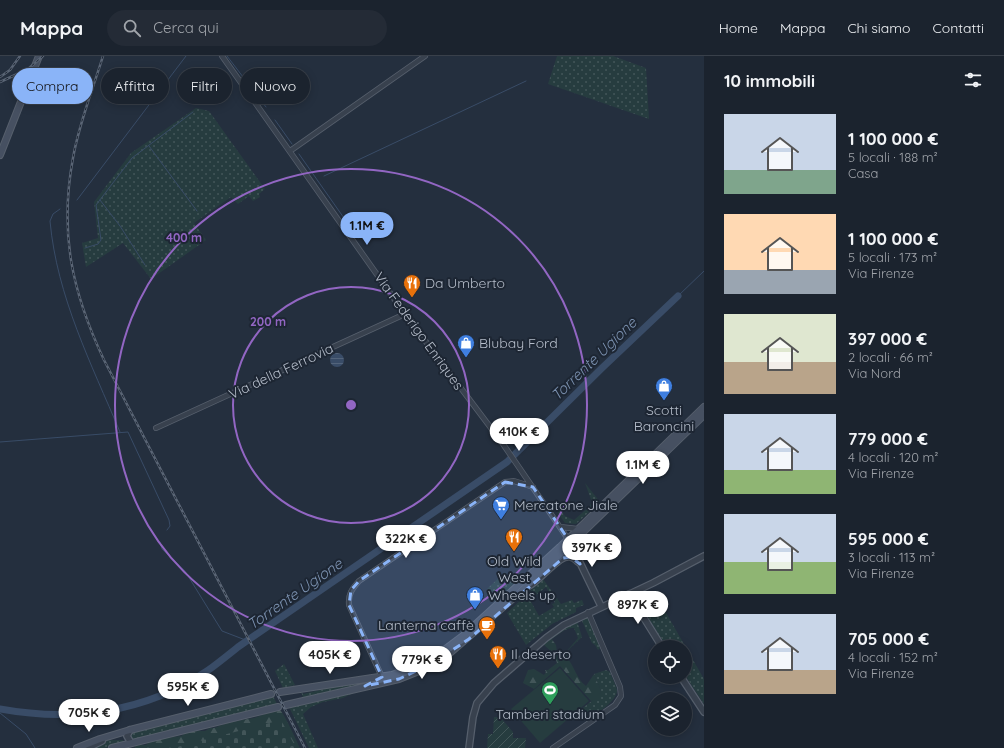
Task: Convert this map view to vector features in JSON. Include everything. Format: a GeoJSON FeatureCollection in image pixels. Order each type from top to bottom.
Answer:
{"type":"FeatureCollection","features":[{"type":"Feature","properties":{"kind":"main road"},"geometry":{"type":"LineString","coordinates":[[0,155],[39,56]]}},
{"type":"Feature","properties":{"kind":"main road"},"geometry":{"type":"LineString","coordinates":[[286,705],[399,679],[416,673],[442,658],[469,639],[524,589],[570,541],[578,529],[704,407]]}},
{"type":"Feature","properties":{"kind":"main road"},"geometry":{"type":"LineString","coordinates":[[280,692],[382,677],[399,673],[419,665],[450,646],[570,541],[704,415]]}},
{"type":"Feature","properties":{"kind":"main road"},"geometry":{"type":"LineString","coordinates":[[77,748],[130,730],[271,694]]}},
{"type":"Feature","properties":{"kind":"main road"},"geometry":{"type":"LineString","coordinates":[[112,748],[278,707]]}},
{"type":"Feature","properties":{"kind":"street","name":"Via Federigo Enriques"},"geometry":{"type":"LineString","coordinates":[[222,56],[405,314],[522,470],[570,541]]}},
{"type":"Feature","properties":{"kind":"street"},"geometry":{"type":"LineString","coordinates":[[290,151],[424,56]]}},
{"type":"Feature","properties":{"kind":"street","name":"Via della Ferrovia"},"geometry":{"type":"LineString","coordinates":[[156,428],[405,314]]}},
{"type":"Feature","properties":{"kind":"street"},"geometry":{"type":"LineString","coordinates":[[365,686],[382,677],[349,605],[351,590],[359,581],[505,482],[514,482],[533,487]]}},
{"type":"Feature","properties":{"kind":"street"},"geometry":{"type":"LineString","coordinates":[[561,527],[578,529]]}},
{"type":"Feature","properties":{"kind":"street"},"geometry":{"type":"LineString","coordinates":[[570,541],[601,606]]}},
{"type":"Feature","properties":{"kind":"street"},"geometry":{"type":"LineString","coordinates":[[469,748],[473,717],[477,703],[484,693],[546,638],[564,625],[588,612],[629,594],[704,556]]}},
{"type":"Feature","properties":{"kind":"street"},"geometry":{"type":"LineString","coordinates":[[524,589],[536,582],[563,558],[571,557],[580,564]]}},
{"type":"Feature","properties":{"kind":"street"},"geometry":{"type":"LineString","coordinates":[[629,594],[658,640]]}},
{"type":"Feature","properties":{"kind":"street"},"geometry":{"type":"LineString","coordinates":[[553,748],[615,705],[621,696],[620,687],[588,612]]}},
{"type":"Feature","properties":{"kind":"street"},"geometry":{"type":"LineString","coordinates":[[686,684],[704,712]]}},
{"type":"Feature","properties":{"kind":"street"},"geometry":{"type":"LineString","coordinates":[[130,730],[127,736],[131,743]]}},
{"type":"Feature","properties":{"kind":"street"},"geometry":{"type":"LineString","coordinates":[[88,748],[109,736]]}},
{"type":"Feature","properties":{"kind":"highlighted area"},"geometry":{"type":"Polygon","coordinates":[[[505,482],[533,487],[568,539],[580,564],[571,557],[563,558],[469,639],[433,663],[399,679],[365,686],[382,677],[349,605],[351,590],[359,581],[505,482]]]}},
{"type":"Feature","properties":{"kind":"green space"},"geometry":{"type":"Polygon","coordinates":[[[557,56],[613,56],[646,68],[649,119],[548,84],[557,56]]]}},
{"type":"Feature","properties":{"kind":"green space"},"geometry":{"type":"Polygon","coordinates":[[[196,108],[209,111],[265,189],[259,194],[260,197],[253,201],[249,196],[238,204],[231,197],[194,223],[206,240],[151,279],[123,243],[86,267],[82,243],[98,238],[94,202],[131,153],[196,108]]]}},
{"type":"Feature","properties":{"kind":"green space"},"geometry":{"type":"Polygon","coordinates":[[[585,483],[600,502],[576,524],[565,523],[551,503],[555,501],[565,516],[574,520],[589,507],[592,502],[585,483]]]}},
{"type":"Feature","properties":{"kind":"green space"},"geometry":{"type":"Polygon","coordinates":[[[505,572],[514,583],[495,602],[487,589],[505,572]]]}},
{"type":"Feature","properties":{"kind":"green space"},"geometry":{"type":"Polygon","coordinates":[[[543,579],[561,604],[572,600],[574,603],[582,600],[584,605],[576,608],[576,612],[552,624],[526,645],[507,613],[543,579]],[[546,587],[530,600],[539,616],[554,607],[552,604],[555,603],[546,587]]]}},
{"type":"Feature","properties":{"kind":"green space"},"geometry":{"type":"Polygon","coordinates":[[[661,604],[682,640],[662,640],[645,613],[661,604]]]}},
{"type":"Feature","properties":{"kind":"green space"},"geometry":{"type":"Polygon","coordinates":[[[586,617],[588,618],[600,648],[598,650],[592,643],[582,621],[586,617]]]}},
{"type":"Feature","properties":{"kind":"green space"},"geometry":{"type":"Polygon","coordinates":[[[577,621],[582,637],[565,653],[578,638],[574,628],[565,630],[552,639],[550,637],[577,621]]]}},
{"type":"Feature","properties":{"kind":"green space"},"geometry":{"type":"Polygon","coordinates":[[[551,638],[556,645],[557,652],[564,652],[568,655],[566,657],[572,664],[580,680],[586,686],[594,674],[601,691],[597,699],[591,701],[560,666],[534,689],[523,683],[528,670],[534,669],[544,675],[546,672],[545,670],[548,670],[557,663],[554,654],[543,644],[551,638]]]}},
{"type":"Feature","properties":{"kind":"green space"},"geometry":{"type":"Polygon","coordinates":[[[692,658],[704,679],[704,704],[691,684],[692,658]]]}},
{"type":"Feature","properties":{"kind":"green space"},"geometry":{"type":"Polygon","coordinates":[[[284,664],[295,685],[283,688],[275,671],[284,664]]]}},
{"type":"Feature","properties":{"kind":"green space","name":"Tamberi stadium"},"geometry":{"type":"Polygon","coordinates":[[[560,668],[589,701],[540,743],[511,709],[560,668]]]}},
{"type":"Feature","properties":{"kind":"green space"},"geometry":{"type":"Polygon","coordinates":[[[606,670],[610,672],[615,684],[617,690],[616,695],[613,700],[602,710],[596,714],[579,720],[576,717],[581,709],[601,691],[594,674],[606,670]]]}},
{"type":"Feature","properties":{"kind":"green space"},"geometry":{"type":"Polygon","coordinates":[[[367,682],[303,698],[301,691],[303,694],[342,685],[367,682]]]}},
{"type":"Feature","properties":{"kind":"green space"},"geometry":{"type":"Polygon","coordinates":[[[353,693],[343,698],[323,702],[311,707],[303,714],[318,748],[309,748],[290,709],[291,706],[353,693]]]}},
{"type":"Feature","properties":{"kind":"green space"},"geometry":{"type":"Polygon","coordinates":[[[273,696],[277,704],[134,740],[131,739],[130,736],[133,732],[273,696]]]}},
{"type":"Feature","properties":{"kind":"green space"},"geometry":{"type":"Polygon","coordinates":[[[279,709],[287,721],[300,748],[135,748],[135,745],[146,745],[152,740],[181,736],[188,731],[205,731],[230,722],[254,718],[279,709]]]}},
{"type":"Feature","properties":{"kind":"green space"},"geometry":{"type":"Polygon","coordinates":[[[494,717],[500,717],[513,732],[513,738],[526,738],[525,748],[487,748],[488,734],[493,734],[494,717]]]}},
{"type":"Feature","properties":{"kind":"green space"},"geometry":{"type":"Polygon","coordinates":[[[281,720],[296,748],[173,748],[281,720]]]}},
{"type":"Feature","properties":{"kind":"green space"},"geometry":{"type":"Polygon","coordinates":[[[107,740],[123,740],[124,743],[105,748],[91,748],[107,740]]]}},
{"type":"Feature","properties":{"kind":"water"},"geometry":{"type":"Polygon","coordinates":[[[337,353],[342,355],[344,360],[342,365],[337,367],[332,365],[330,360],[332,355],[337,353]]]}},
{"type":"Feature","properties":{"kind":"waterway"},"geometry":{"type":"LineString","coordinates":[[77,200],[186,56]]}},
{"type":"Feature","properties":{"kind":"waterway"},"geometry":{"type":"LineString","coordinates":[[227,56],[266,107]]}},
{"type":"Feature","properties":{"kind":"waterway"},"geometry":{"type":"LineString","coordinates":[[324,176],[526,81]]}},
{"type":"Feature","properties":{"kind":"waterway"},"geometry":{"type":"LineString","coordinates":[[85,248],[98,244],[101,240],[96,205],[132,158],[193,112]]}},
{"type":"Feature","properties":{"kind":"waterway"},"geometry":{"type":"LineString","coordinates":[[275,120],[292,144]]}},
{"type":"Feature","properties":{"kind":"waterway"},"geometry":{"type":"LineString","coordinates":[[149,146],[197,211]]}},
{"type":"Feature","properties":{"kind":"waterway"},"geometry":{"type":"LineString","coordinates":[[299,154],[358,238]]}},
{"type":"Feature","properties":{"kind":"waterway"},"geometry":{"type":"LineString","coordinates":[[100,200],[120,226],[145,265]]}},
{"type":"Feature","properties":{"kind":"waterway"},"geometry":{"type":"LineString","coordinates":[[60,209],[53,214],[50,221],[60,276],[77,329],[120,432]]}},
{"type":"Feature","properties":{"kind":"waterway","name":"Torrente Ugione"},"geometry":{"type":"LineString","coordinates":[[678,296],[704,271]]}},
{"type":"Feature","properties":{"kind":"waterway","name":"Torrente Ugione"},"geometry":{"type":"LineString","coordinates":[[0,709],[27,713],[54,714],[80,714],[107,711],[133,705],[158,696],[183,685],[207,671],[238,647],[507,462],[602,368],[678,296]]}},
{"type":"Feature","properties":{"kind":"waterway"},"geometry":{"type":"LineString","coordinates":[[0,442],[128,432],[169,520],[170,526],[167,530]]}},
{"type":"Feature","properties":{"kind":"waterway"},"geometry":{"type":"LineString","coordinates":[[160,542],[162,549],[185,571],[222,631],[248,641]]}},
{"type":"Feature","properties":{"kind":"waterway"},"geometry":{"type":"LineString","coordinates":[[0,713],[26,734],[35,748]]}},
{"type":"Feature","properties":{"kind":"railway"},"geometry":{"type":"LineString","coordinates":[[0,77],[10,70],[20,56]]}},
{"type":"Feature","properties":{"kind":"railway"},"geometry":{"type":"LineString","coordinates":[[0,82],[28,69],[43,56]]}},
{"type":"Feature","properties":{"kind":"railway"},"geometry":{"type":"LineString","coordinates":[[103,56],[79,132],[69,185],[67,212],[68,237],[76,286],[93,335],[104,360],[305,748]]}},
{"type":"Feature","properties":{"kind":"place","name":"Da Umberto"},"geometry":{"type":"Point","coordinates":[412,298]}},
{"type":"Feature","properties":{"kind":"place","name":"Blubay Ford"},"geometry":{"type":"Point","coordinates":[466,358]}},
{"type":"Feature","properties":{"kind":"place","name":"Scotti Baroncini"},"geometry":{"type":"Point","coordinates":[664,401]}},
{"type":"Feature","properties":{"kind":"place","name":"Mercatone Jiale"},"geometry":{"type":"Point","coordinates":[501,520]}},
{"type":"Feature","properties":{"kind":"place","name":"Old Wild West"},"geometry":{"type":"Point","coordinates":[514,552]}},
{"type":"Feature","properties":{"kind":"place","name":"Wheels up"},"geometry":{"type":"Point","coordinates":[475,610]}},
{"type":"Feature","properties":{"kind":"place","name":"Lanterna caffè"},"geometry":{"type":"Point","coordinates":[487,640]}},
{"type":"Feature","properties":{"kind":"place","name":"Il deserto"},"geometry":{"type":"Point","coordinates":[498,669]}},
{"type":"Feature","properties":{"kind":"place","name":"Tamberi stadium"},"geometry":{"type":"Point","coordinates":[550,705]}}]}
